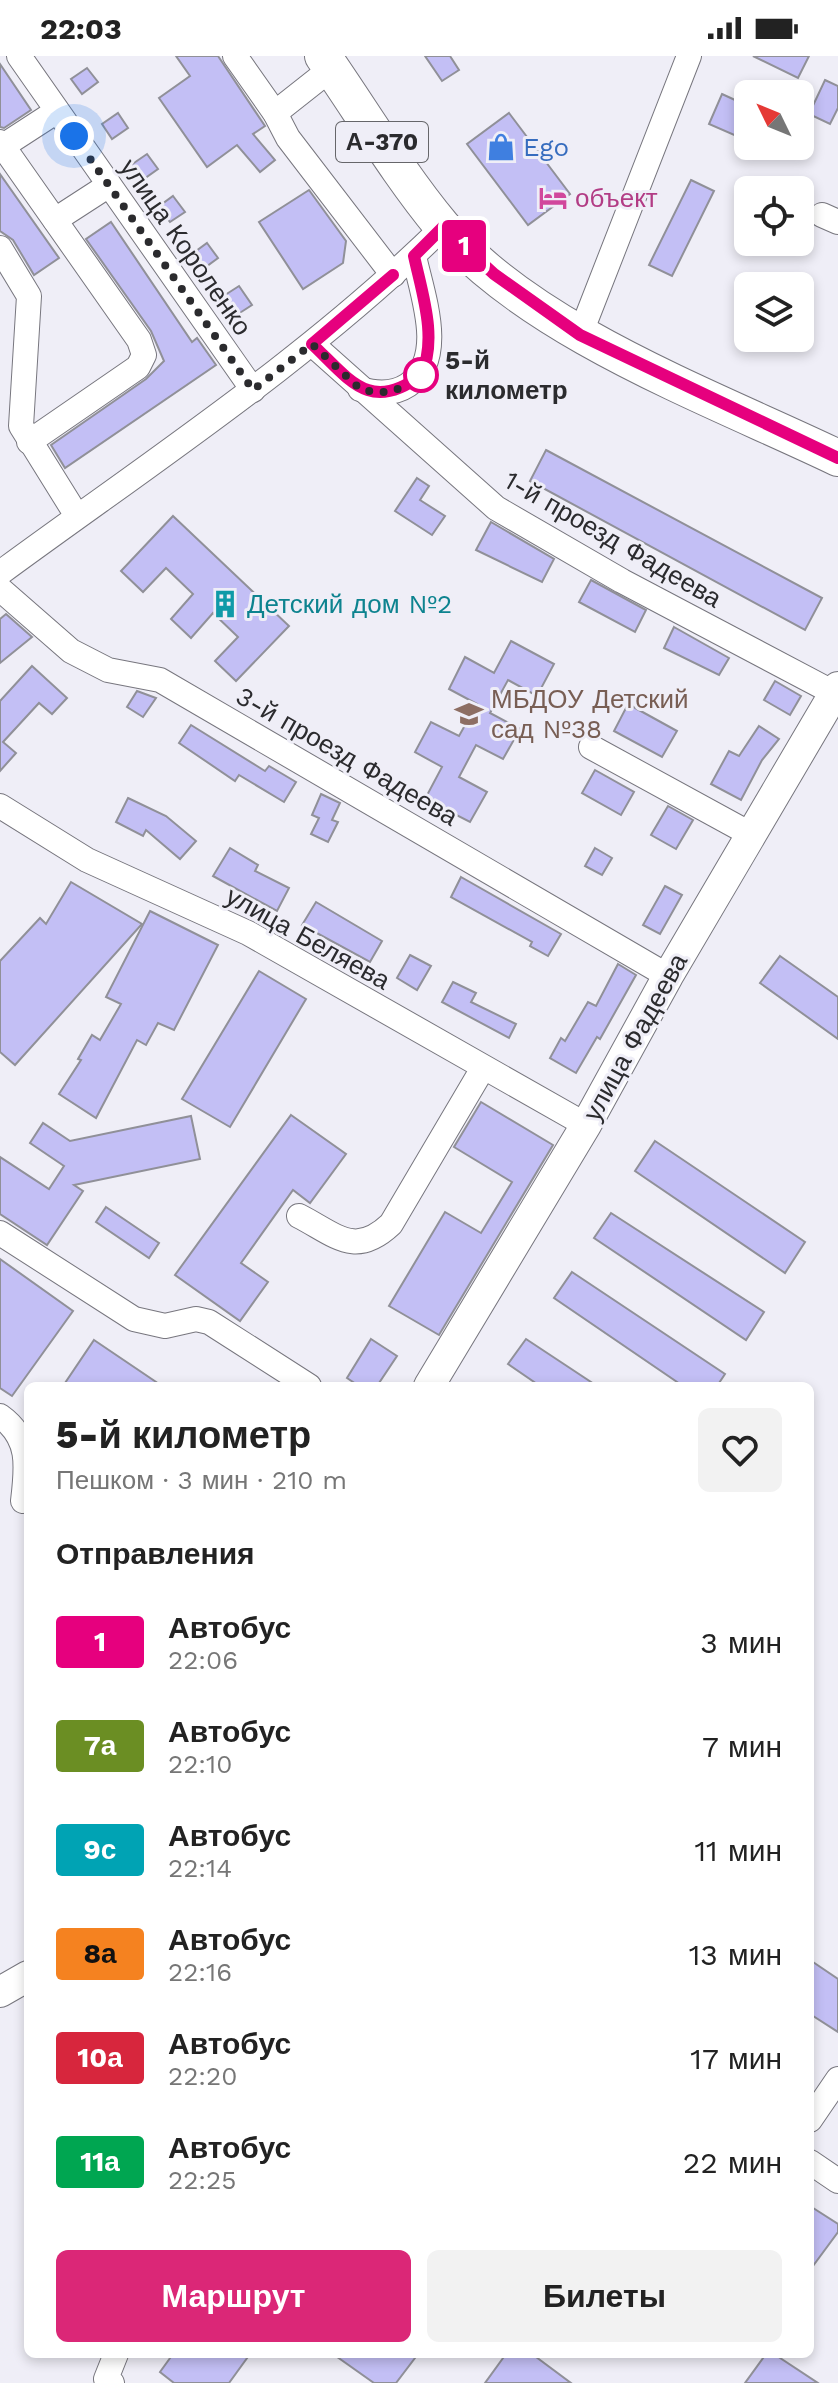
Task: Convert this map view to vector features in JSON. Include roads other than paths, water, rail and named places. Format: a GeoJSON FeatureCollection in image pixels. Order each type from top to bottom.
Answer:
{"type":"FeatureCollection","features":[{"type":"Feature","properties":{"kind":"highway","name":"А-370"},"geometry":{"type":"LineString","coordinates":[[328,62],[443,227],[494,274],[580,335],[838,458]]}},
{"type":"Feature","properties":{"kind":"main road","name":"улица Фадеева"},"geometry":{"type":"LineString","coordinates":[[431,1382],[586,1125],[668,976],[836,690]]}},
{"type":"Feature","properties":{"kind":"street","name":"улица Короленко"},"geometry":{"type":"LineString","coordinates":[[19,56],[253,390]]}},
{"type":"Feature","properties":{"kind":"street"},"geometry":{"type":"LineString","coordinates":[[235,56],[275,113],[288,138],[393,275]]}},
{"type":"Feature","properties":{"kind":"street"},"geometry":{"type":"LineString","coordinates":[[580,335],[689,56]]}},
{"type":"Feature","properties":{"kind":"street"},"geometry":{"type":"LineString","coordinates":[[275,113],[328,62]]}},
{"type":"Feature","properties":{"kind":"street"},"geometry":{"type":"LineString","coordinates":[[29,442],[138,367],[144,355],[139,340],[2,144],[57,111]]}},
{"type":"Feature","properties":{"kind":"street"},"geometry":{"type":"LineString","coordinates":[[55,220],[109,185]]}},
{"type":"Feature","properties":{"kind":"street"},"geometry":{"type":"LineString","coordinates":[[0,573],[312,344],[393,275],[443,227]]}},
{"type":"Feature","properties":{"kind":"street"},"geometry":{"type":"LineString","coordinates":[[0,248],[29,296],[21,426],[77,516]]}},
{"type":"Feature","properties":{"kind":"street"},"geometry":{"type":"LineString","coordinates":[[360,389],[389,393],[400,390],[421,375],[425,366],[428,331],[414,256]]}},
{"type":"Feature","properties":{"kind":"street","name":"1-й проезд Фадеева"},"geometry":{"type":"LineString","coordinates":[[312,344],[496,508],[622,581],[836,690]]}},
{"type":"Feature","properties":{"kind":"street","name":"3-й проезд Фадеева"},"geometry":{"type":"LineString","coordinates":[[0,589],[71,651],[108,670],[160,680],[668,976]]}},
{"type":"Feature","properties":{"kind":"street"},"geometry":{"type":"LineString","coordinates":[[591,747],[752,835]]}},
{"type":"Feature","properties":{"kind":"street","name":"улица Беляева"},"geometry":{"type":"LineString","coordinates":[[2,811],[87,860],[248,933],[586,1125]]}},
{"type":"Feature","properties":{"kind":"street"},"geometry":{"type":"LineString","coordinates":[[299,1216],[350,1242],[365,1243],[378,1237],[391,1224],[483,1068]]}},
{"type":"Feature","properties":{"kind":"street"},"geometry":{"type":"LineString","coordinates":[[0,1233],[134,1319],[165,1326],[196,1319],[209,1322],[303,1382]]}},
{"type":"Feature","properties":{"kind":"street"},"geometry":{"type":"LineString","coordinates":[[0,1416],[24,1446]]}},
{"type":"Feature","properties":{"kind":"street"},"geometry":{"type":"LineString","coordinates":[[0,1489],[24,1501]]}},
{"type":"Feature","properties":{"kind":"street"},"geometry":{"type":"LineString","coordinates":[[814,2114],[838,2079]]}},
{"type":"Feature","properties":{"kind":"street"},"geometry":{"type":"LineString","coordinates":[[814,2165],[838,2181]]}},
{"type":"Feature","properties":{"kind":"street"},"geometry":{"type":"LineString","coordinates":[[112,2383],[106,2379],[114,2358]]}},
{"type":"Feature","properties":{"kind":"place","name":"Ego"},"geometry":{"type":"Point","coordinates":[501,147]}},
{"type":"Feature","properties":{"kind":"place","name":"объект"},"geometry":{"type":"Point","coordinates":[553,198]}},
{"type":"Feature","properties":{"kind":"place","name":"5-й километр"},"geometry":{"type":"Point","coordinates":[421,375]}},
{"type":"Feature","properties":{"kind":"place","name":"Детский дом №2"},"geometry":{"type":"Point","coordinates":[225,604]}},
{"type":"Feature","properties":{"kind":"place","name":"МБДОУ Детский сад №38"},"geometry":{"type":"Point","coordinates":[469,714]}}]}
